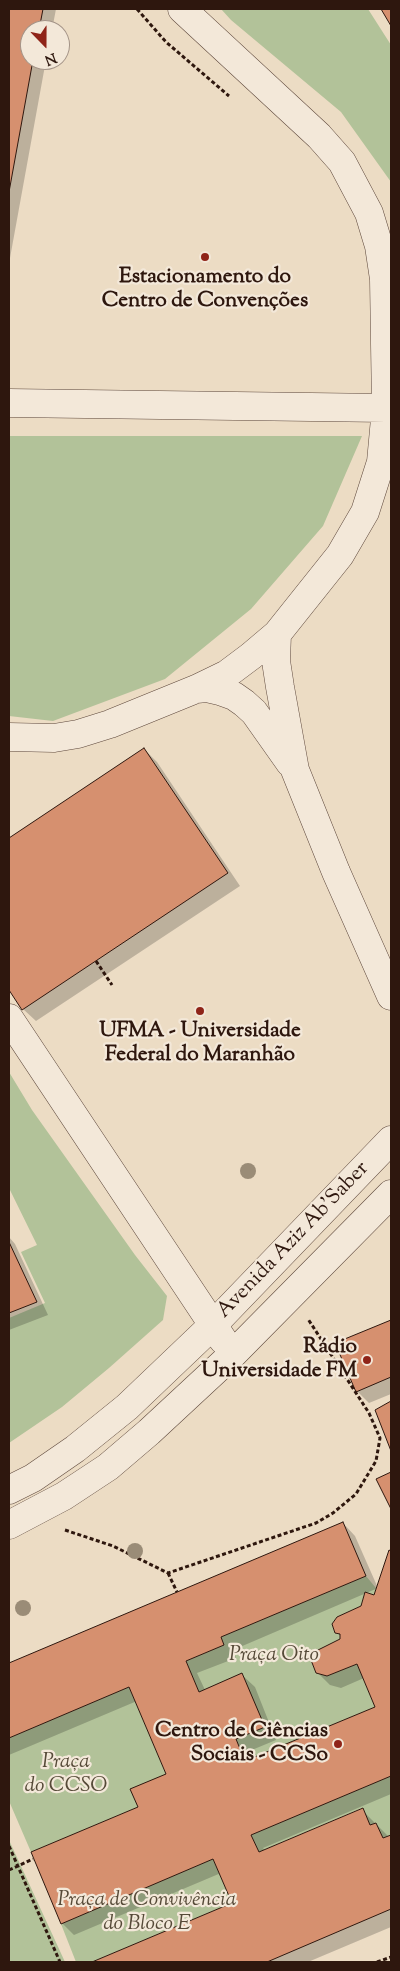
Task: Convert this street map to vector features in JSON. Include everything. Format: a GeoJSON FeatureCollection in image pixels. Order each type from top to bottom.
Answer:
{"type":"FeatureCollection","features":[{"type":"Feature","properties":{"kind":"street"},"geometry":{"type":"LineString","coordinates":[[9,737],[54,738],[78,734],[110,724],[196,689],[227,674],[277,634],[340,555],[365,512],[381,462],[386,408],[384,280],[379,246],[369,213],[342,162],[319,136],[182,9]]}},
{"type":"Feature","properties":{"kind":"street"},"geometry":{"type":"LineString","coordinates":[[9,403],[386,408]]}},
{"type":"Feature","properties":{"kind":"street"},"geometry":{"type":"LineString","coordinates":[[277,634],[276,661],[295,770],[336,872],[391,996]]}},
{"type":"Feature","properties":{"kind":"street"},"geometry":{"type":"LineString","coordinates":[[196,689],[207,688],[220,691],[234,696],[244,703],[254,712],[295,770]]}},
{"type":"Feature","properties":{"kind":"street"},"geometry":{"type":"LineString","coordinates":[[9,1018],[232,1354]]}},
{"type":"Feature","properties":{"kind":"street","name":"Avenida Aziz Ab'Saber"},"geometry":{"type":"LineString","coordinates":[[9,1490],[32,1478],[90,1437],[127,1407],[213,1325],[391,1140]]}},
{"type":"Feature","properties":{"kind":"street","name":"Avenida Aziz Ab'Saber"},"geometry":{"type":"LineString","coordinates":[[9,1525],[64,1496],[108,1467],[149,1432],[232,1354],[391,1194]]}},
{"type":"Feature","properties":{"kind":"path"},"geometry":{"type":"LineString","coordinates":[[137,9],[166,42],[232,99]]}},
{"type":"Feature","properties":{"kind":"path"},"geometry":{"type":"LineString","coordinates":[[96,961],[112,986]]}},
{"type":"Feature","properties":{"kind":"path"},"geometry":{"type":"LineString","coordinates":[[168,1573],[316,1523],[356,1494],[376,1460],[380,1438],[369,1414],[304,1314]]}},
{"type":"Feature","properties":{"kind":"path"},"geometry":{"type":"LineString","coordinates":[[57,1527],[113,1546],[168,1573],[177,1592]]}},
{"type":"Feature","properties":{"kind":"path"},"geometry":{"type":"LineString","coordinates":[[9,1846],[60,1962]]}},
{"type":"Feature","properties":{"kind":"path"},"geometry":{"type":"LineString","coordinates":[[9,1870],[34,1859]]}},
{"type":"Feature","properties":{"kind":"path"},"geometry":{"type":"LineString","coordinates":[[378,1962],[391,1957]]}},
{"type":"Feature","properties":{"kind":"green space"},"geometry":{"type":"Polygon","coordinates":[[[221,9],[368,9],[391,45],[391,182],[341,112],[231,20],[221,9]]]}},
{"type":"Feature","properties":{"kind":"green space"},"geometry":{"type":"Polygon","coordinates":[[[9,436],[362,436],[323,526],[251,609],[165,679],[53,721],[9,716],[9,436]]]}},
{"type":"Feature","properties":{"kind":"green space"},"geometry":{"type":"Polygon","coordinates":[[[9,1072],[32,1110],[135,1255],[167,1296],[163,1320],[62,1407],[9,1443],[9,1318],[45,1303],[21,1252],[37,1245],[9,1188],[9,1072]]]}},
{"type":"Feature","properties":{"kind":"green space","name":"Praça Oito"},"geometry":{"type":"Polygon","coordinates":[[[366,1576],[376,1588],[374,1595],[365,1592],[361,1606],[337,1617],[332,1624],[335,1633],[340,1634],[340,1639],[317,1651],[311,1660],[316,1673],[327,1676],[357,1664],[375,1707],[245,1761],[236,1739],[264,1727],[242,1674],[199,1692],[186,1661],[224,1645],[221,1637],[366,1576]]]}},
{"type":"Feature","properties":{"kind":"green space","name":"Praça do CCSO"},"geometry":{"type":"Polygon","coordinates":[[[129,1687],[166,1774],[138,1807],[31,1852],[9,1801],[9,1738],[129,1687]]]}},
{"type":"Feature","properties":{"kind":"green space"},"geometry":{"type":"Polygon","coordinates":[[[391,1776],[391,1835],[383,1838],[376,1823],[370,1825],[362,1808],[259,1852],[251,1835],[391,1776]]]}},
{"type":"Feature","properties":{"kind":"green space"},"geometry":{"type":"Polygon","coordinates":[[[9,1840],[65,1962],[9,1962],[9,1840]]]}},
{"type":"Feature","properties":{"kind":"green space","name":"Praça de Convivência do Bloco E"},"geometry":{"type":"Polygon","coordinates":[[[213,1859],[232,1903],[92,1962],[76,1962],[61,1924],[213,1859]]]}},
{"type":"Feature","properties":{"kind":"building"},"geometry":{"type":"Polygon","coordinates":[[[9,9],[43,9],[41,20],[20,20],[20,70],[31,70],[9,192],[9,9]]]}},
{"type":"Feature","properties":{"kind":"building"},"geometry":{"type":"Polygon","coordinates":[[[381,9],[391,9],[391,26],[381,9]]]}},
{"type":"Feature","properties":{"kind":"building"},"geometry":{"type":"Polygon","coordinates":[[[144,748],[228,873],[22,1010],[9,990],[9,838],[144,748]]]}},
{"type":"Feature","properties":{"kind":"building"},"geometry":{"type":"Polygon","coordinates":[[[9,1242],[37,1302],[9,1313],[9,1242]]]}},
{"type":"Feature","properties":{"kind":"building","name":"Rádio Universidade FM"},"geometry":{"type":"Polygon","coordinates":[[[391,1320],[391,1377],[356,1392],[335,1343],[391,1320]]]}},
{"type":"Feature","properties":{"kind":"building","name":"Rádio Universidade FM"},"geometry":{"type":"Polygon","coordinates":[[[391,1401],[391,1451],[375,1410],[391,1401]]]}},
{"type":"Feature","properties":{"kind":"building"},"geometry":{"type":"Polygon","coordinates":[[[391,1472],[391,1509],[376,1479],[391,1472]]]}},
{"type":"Feature","properties":{"kind":"building","name":"Centro de Ciências Sociais - CCSo"},"geometry":{"type":"Polygon","coordinates":[[[343,1522],[366,1576],[221,1637],[224,1645],[186,1661],[199,1692],[242,1673],[265,1727],[236,1739],[245,1761],[375,1707],[357,1664],[327,1676],[316,1673],[311,1660],[316,1651],[340,1639],[340,1634],[335,1633],[332,1624],[337,1617],[361,1606],[365,1592],[374,1595],[389,1550],[391,1551],[391,1776],[251,1835],[259,1852],[363,1808],[370,1825],[376,1823],[383,1838],[391,1835],[391,1909],[267,1962],[92,1962],[232,1903],[213,1859],[61,1924],[31,1852],[138,1807],[130,1789],[166,1774],[129,1687],[9,1738],[9,1663],[343,1522]]]}},
{"type":"Feature","properties":{"kind":"place","name":"Estacionamento do Centro de Convenções"},"geometry":{"type":"Point","coordinates":[205,257]}},
{"type":"Feature","properties":{"kind":"place","name":"UFMA - Universidade Federal do Maranhão"},"geometry":{"type":"Point","coordinates":[200,1011]}},
{"type":"Feature","properties":{"kind":"place","name":"Rádio Universidade FM"},"geometry":{"type":"Point","coordinates":[367,1360]}},
{"type":"Feature","properties":{"kind":"place","name":"Centro de Ciências Sociais - CCSo"},"geometry":{"type":"Point","coordinates":[338,1744]}}]}
